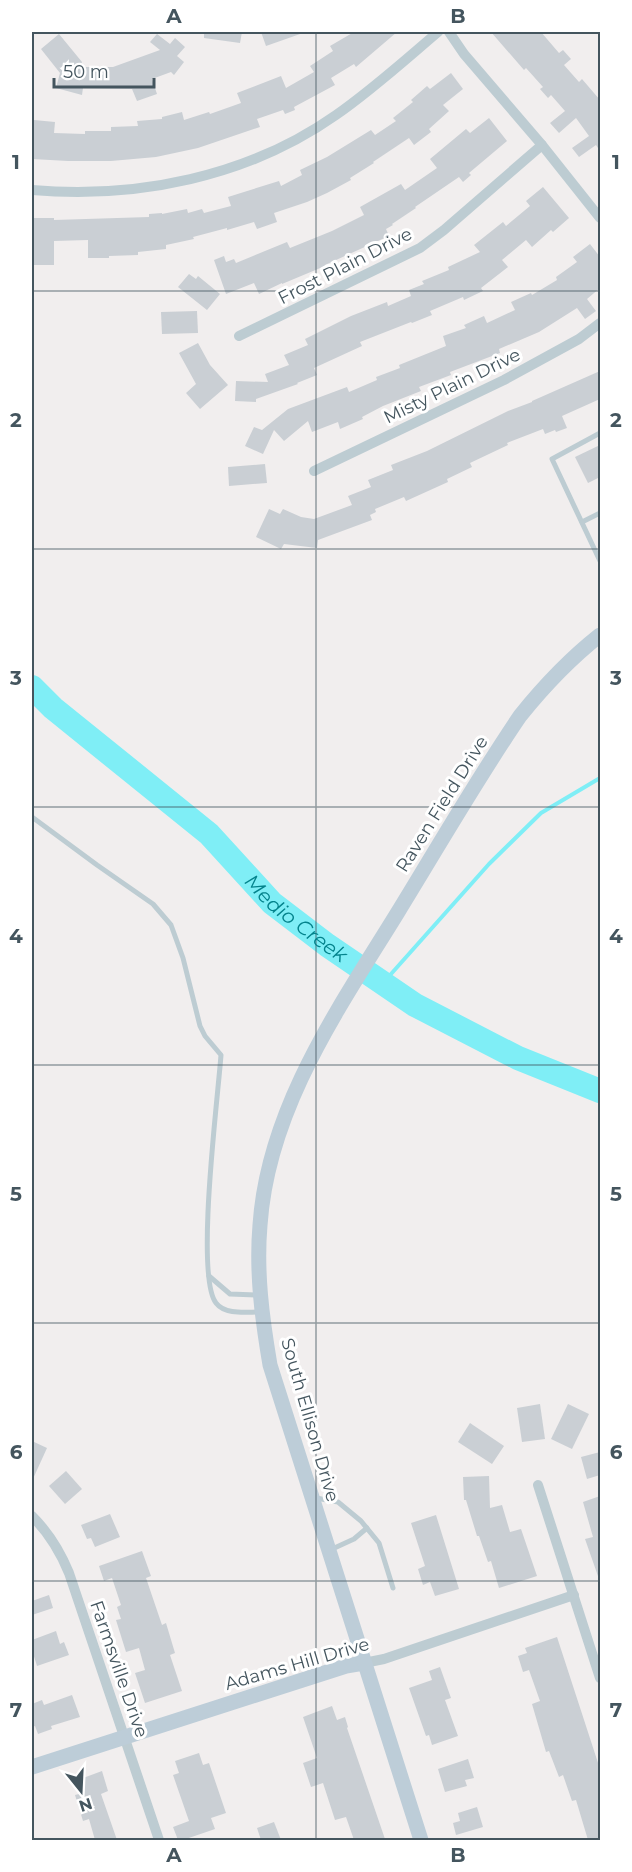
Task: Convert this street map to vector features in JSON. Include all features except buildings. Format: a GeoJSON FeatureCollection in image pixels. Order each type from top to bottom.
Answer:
{"type":"FeatureCollection","features":[{"type":"Feature","properties":{"kind":"street"},"geometry":{"type":"LineString","coordinates":[[32,190],[108,192],[156,186],[203,176],[249,161],[293,141],[334,117],[373,88],[438,32]]}},
{"type":"Feature","properties":{"kind":"street"},"geometry":{"type":"LineString","coordinates":[[449,32],[479,72],[542,145],[600,218]]}},
{"type":"Feature","properties":{"kind":"street","name":"Frost Plain Drive"},"geometry":{"type":"LineString","coordinates":[[239,336],[420,248],[542,145]]}},
{"type":"Feature","properties":{"kind":"street","name":"Misty Plain Drive"},"geometry":{"type":"LineString","coordinates":[[314,471],[504,380],[579,339],[600,323]]}},
{"type":"Feature","properties":{"kind":"street","name":"Raven Field Drive"},"geometry":{"type":"LineString","coordinates":[[337,1011],[505,739],[535,698],[559,672],[600,635]]}},
{"type":"Feature","properties":{"kind":"street","name":"South Ellison Drive"},"geometry":{"type":"LineString","coordinates":[[337,1011],[294,1093],[281,1128],[268,1175],[260,1223],[261,1312],[270,1365],[421,1840]]}},
{"type":"Feature","properties":{"kind":"street"},"geometry":{"type":"LineString","coordinates":[[538,1485],[600,1678]]}},
{"type":"Feature","properties":{"kind":"street","name":"Farmsville Drive"},"geometry":{"type":"LineString","coordinates":[[32,1516],[58,1549],[69,1573],[159,1840]]}},
{"type":"Feature","properties":{"kind":"street","name":"Adams Hill Drive"},"geometry":{"type":"LineString","coordinates":[[32,1767],[346,1666],[384,1659],[574,1595]]}},
{"type":"Feature","properties":{"kind":"lane"},"geometry":{"type":"LineString","coordinates":[[600,433],[552,459],[600,561]]}},
{"type":"Feature","properties":{"kind":"lane"},"geometry":{"type":"LineString","coordinates":[[582,522],[600,513]]}},
{"type":"Feature","properties":{"kind":"lane"},"geometry":{"type":"LineString","coordinates":[[32,817],[153,904],[171,925],[183,958],[201,1026],[205,1036],[221,1055],[207,1226],[211,1294],[217,1305],[230,1311],[261,1312]]}},
{"type":"Feature","properties":{"kind":"lane"},"geometry":{"type":"LineString","coordinates":[[209,1276],[230,1294],[260,1295]]}},
{"type":"Feature","properties":{"kind":"lane"},"geometry":{"type":"LineString","coordinates":[[311,1497],[338,1502],[361,1521],[379,1543],[393,1588]]}},
{"type":"Feature","properties":{"kind":"lane"},"geometry":{"type":"LineString","coordinates":[[328,1551],[354,1539],[367,1528]]}},
{"type":"Feature","properties":{"kind":"waterway","name":"Medio Creek"},"geometry":{"type":"LineString","coordinates":[[32,687],[53,708],[209,834],[272,903],[327,945],[415,1005],[518,1058],[600,1091]]}},
{"type":"Feature","properties":{"kind":"waterway"},"geometry":{"type":"LineString","coordinates":[[383,983],[489,864],[541,813],[600,778]]}}]}
